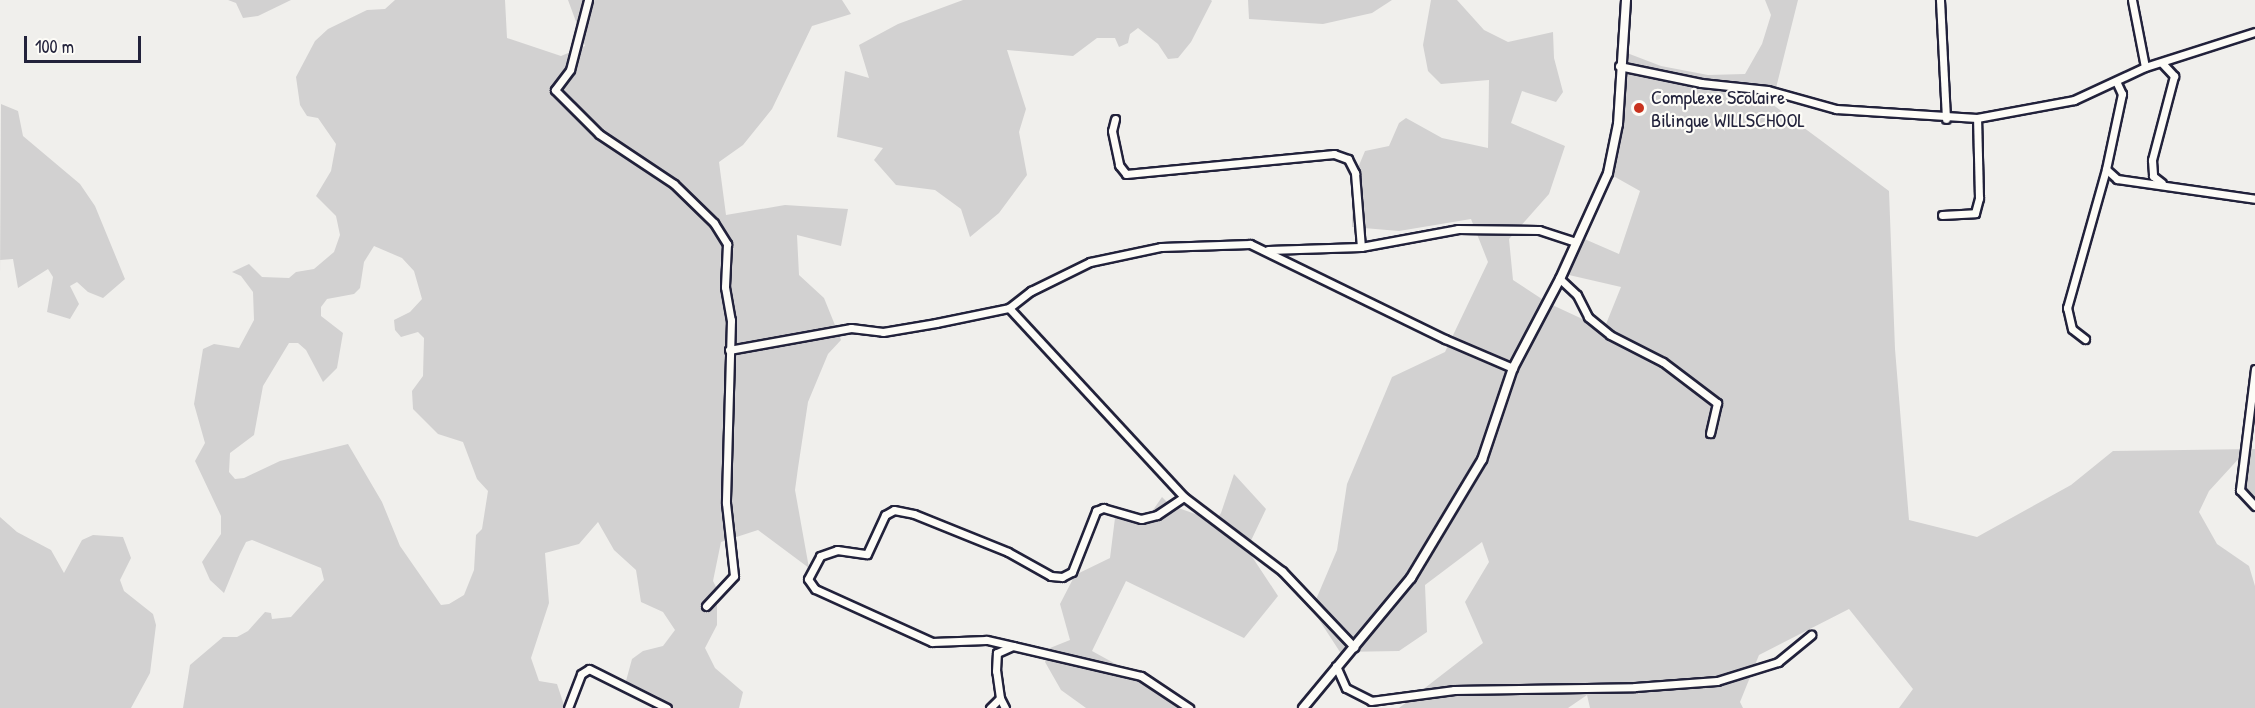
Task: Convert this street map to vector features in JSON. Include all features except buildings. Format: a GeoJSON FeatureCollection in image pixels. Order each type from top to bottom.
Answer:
{"type":"FeatureCollection","features":[{"type":"Feature","properties":{"kind":"street"},"geometry":{"type":"LineString","coordinates":[[588,0],[570,70],[555,90],[599,134],[674,184],[714,222],[727,244],[729,350],[726,503],[734,576],[706,606]]}},
{"type":"Feature","properties":{"kind":"street"},"geometry":{"type":"LineString","coordinates":[[1303,708],[1411,578],[1453,514],[1482,459],[1513,368],[1560,279],[1608,173],[1618,124],[1619,66],[1626,0]]}},
{"type":"Feature","properties":{"kind":"street"},"geometry":{"type":"LineString","coordinates":[[1940,0],[1946,119]]}},
{"type":"Feature","properties":{"kind":"street"},"geometry":{"type":"LineString","coordinates":[[2133,0],[2145,67]]}},
{"type":"Feature","properties":{"kind":"street"},"geometry":{"type":"LineString","coordinates":[[1619,66],[1701,83],[1768,90],[1836,109],[1946,119],[1977,118],[2074,100],[2145,67],[2255,32]]}},
{"type":"Feature","properties":{"kind":"street"},"geometry":{"type":"LineString","coordinates":[[2162,63],[2174,76],[2152,160],[2153,176],[2163,183]]}},
{"type":"Feature","properties":{"kind":"street"},"geometry":{"type":"LineString","coordinates":[[2085,339],[2072,329],[2067,308],[2106,169],[2122,94],[2116,81]]}},
{"type":"Feature","properties":{"kind":"street"},"geometry":{"type":"LineString","coordinates":[[1942,214],[1974,213],[1979,198],[1977,118]]}},
{"type":"Feature","properties":{"kind":"street"},"geometry":{"type":"LineString","coordinates":[[1115,119],[1112,131],[1117,154],[1126,174],[1334,154],[1348,159],[1355,173],[1361,247]]}},
{"type":"Feature","properties":{"kind":"street"},"geometry":{"type":"LineString","coordinates":[[2106,169],[2117,179],[2163,183],[2255,199]]}},
{"type":"Feature","properties":{"kind":"street"},"geometry":{"type":"LineString","coordinates":[[1266,250],[1361,247],[1458,229],[1539,230],[1576,242]]}},
{"type":"Feature","properties":{"kind":"street"},"geometry":{"type":"LineString","coordinates":[[729,350],[851,328],[883,332],[1009,308],[1031,291],[1090,262],[1161,247],[1250,244],[1444,339],[1513,368]]}},
{"type":"Feature","properties":{"kind":"street"},"geometry":{"type":"LineString","coordinates":[[1560,279],[1577,295],[1588,317],[1610,335],[1663,362],[1717,403],[1710,433]]}},
{"type":"Feature","properties":{"kind":"street"},"geometry":{"type":"LineString","coordinates":[[1009,308],[1184,496],[1282,571],[1354,647]]}},
{"type":"Feature","properties":{"kind":"street"},"geometry":{"type":"LineString","coordinates":[[2255,369],[2240,490],[2255,506]]}},
{"type":"Feature","properties":{"kind":"street"},"geometry":{"type":"LineString","coordinates":[[1184,496],[1157,515],[1141,519],[1103,508],[1096,511],[1072,572],[1062,577],[1051,576],[1008,552],[914,514],[894,510],[885,515],[867,554],[837,550],[820,556],[808,579],[815,589],[932,642],[986,640],[1141,676],[1189,708]]}},
{"type":"Feature","properties":{"kind":"street"},"geometry":{"type":"LineString","coordinates":[[1336,666],[1346,688],[1371,701],[1465,690],[1635,687],[1717,681],[1778,662],[1811,635]]}},
{"type":"Feature","properties":{"kind":"street"},"geometry":{"type":"LineString","coordinates":[[1005,708],[1000,698],[996,671],[998,653],[1013,646]]}},
{"type":"Feature","properties":{"kind":"street"},"geometry":{"type":"LineString","coordinates":[[568,708],[581,674],[589,669],[667,708]]}},
{"type":"Feature","properties":{"kind":"street"},"geometry":{"type":"LineString","coordinates":[[990,708],[1000,698]]}},
{"type":"Feature","properties":{"kind":"shaded area"},"geometry":{"type":"Polygon","coordinates":[[[228,0],[291,0],[258,16],[243,18],[236,3],[228,0]]]}},
{"type":"Feature","properties":{"kind":"shaded area"},"geometry":{"type":"Polygon","coordinates":[[[395,0],[505,0],[507,38],[561,56],[585,46],[568,0],[842,0],[851,14],[812,26],[772,109],[743,145],[719,162],[726,215],[785,205],[848,209],[841,246],[797,235],[799,275],[824,298],[841,340],[828,354],[808,402],[798,468],[795,490],[809,568],[758,530],[721,542],[713,581],[717,589],[717,625],[705,648],[715,668],[743,692],[739,708],[657,708],[659,697],[626,681],[632,659],[643,651],[663,646],[675,630],[663,612],[641,602],[636,570],[614,550],[598,522],[579,544],[545,553],[549,603],[531,658],[539,681],[557,684],[565,708],[183,708],[190,665],[223,637],[237,637],[248,631],[265,612],[271,613],[272,619],[291,617],[324,580],[321,568],[252,540],[246,542],[224,593],[210,580],[202,562],[221,534],[221,516],[195,461],[205,443],[194,404],[203,349],[214,344],[239,348],[254,320],[253,292],[241,276],[232,272],[249,264],[262,277],[289,278],[296,272],[314,269],[334,252],[340,235],[336,216],[316,196],[331,171],[336,144],[318,118],[307,116],[300,105],[296,77],[315,41],[328,29],[367,10],[385,9],[395,0]],[[374,246],[364,262],[360,288],[354,294],[327,299],[321,307],[321,316],[343,333],[337,368],[323,382],[306,350],[298,343],[289,343],[263,386],[254,435],[230,453],[229,472],[235,479],[244,478],[280,461],[348,444],[382,502],[400,546],[441,605],[449,604],[464,595],[474,570],[476,535],[482,529],[488,491],[477,479],[463,442],[438,434],[413,409],[412,391],[423,376],[424,338],[418,332],[401,337],[395,330],[394,320],[410,312],[422,299],[414,271],[402,258],[374,246]]]}},
{"type":"Feature","properties":{"kind":"shaded area"},"geometry":{"type":"Polygon","coordinates":[[[963,0],[1212,1],[1191,42],[1178,58],[1168,59],[1158,44],[1138,28],[1130,34],[1128,43],[1119,47],[1115,38],[1097,38],[1073,56],[1007,50],[1026,109],[1019,132],[1027,175],[999,213],[970,237],[961,209],[935,190],[896,185],[874,160],[883,148],[837,137],[845,71],[869,78],[859,45],[898,24],[963,0]]]}},
{"type":"Feature","properties":{"kind":"shaded area"},"geometry":{"type":"Polygon","coordinates":[[[1248,0],[1392,0],[1372,13],[1323,24],[1249,19],[1248,0]]]}},
{"type":"Feature","properties":{"kind":"shaded area"},"geometry":{"type":"Polygon","coordinates":[[[1431,0],[1457,0],[1484,30],[1508,42],[1553,32],[1554,58],[1563,92],[1556,102],[1522,91],[1511,123],[1565,146],[1549,194],[1509,239],[1513,280],[1548,303],[1604,329],[1621,287],[1556,272],[1562,257],[1576,242],[1573,234],[1619,254],[1640,191],[1608,173],[1627,53],[1661,66],[1708,75],[1745,74],[1762,44],[1771,15],[1765,0],[1798,0],[1772,104],[1889,191],[1895,349],[1909,520],[1977,537],[2071,485],[2113,451],[2255,449],[2255,506],[2240,490],[2242,455],[2209,491],[2199,512],[2217,544],[2249,566],[2255,586],[2255,708],[1899,708],[1913,689],[1849,609],[1759,655],[1740,702],[1743,708],[1590,708],[1587,695],[1568,708],[1399,708],[1483,643],[1465,602],[1489,562],[1482,542],[1425,585],[1427,632],[1399,651],[1340,652],[1312,609],[1337,550],[1347,484],[1392,377],[1445,352],[1488,262],[1471,219],[1399,231],[1352,227],[1352,182],[1365,151],[1389,146],[1399,123],[1406,118],[1442,138],[1488,148],[1489,80],[1441,84],[1428,71],[1423,45],[1431,0]]]}},
{"type":"Feature","properties":{"kind":"shaded area"},"geometry":{"type":"Polygon","coordinates":[[[1,104],[18,111],[23,136],[80,184],[95,206],[125,279],[103,298],[88,292],[77,282],[70,286],[79,304],[70,319],[47,312],[53,277],[48,269],[18,288],[13,259],[0,260],[1,104]]]}},
{"type":"Feature","properties":{"kind":"shaded area"},"geometry":{"type":"Polygon","coordinates":[[[1234,474],[1266,509],[1247,549],[1278,596],[1244,638],[1126,581],[1092,651],[1196,708],[1086,708],[1061,690],[1045,662],[1050,648],[1070,640],[1060,604],[1075,575],[1110,558],[1115,518],[1123,513],[1142,517],[1151,513],[1162,497],[1170,505],[1215,521],[1221,513],[1234,474]]]}},
{"type":"Feature","properties":{"kind":"shaded area"},"geometry":{"type":"Polygon","coordinates":[[[0,517],[17,532],[51,550],[64,573],[82,540],[93,535],[123,537],[131,558],[120,580],[124,591],[153,614],[156,625],[150,673],[131,708],[0,708],[0,517]]]}},
{"type":"Feature","properties":{"kind":"place","name":"Complexe Scolaire Bilingue WILLSCHOOL"},"geometry":{"type":"Point","coordinates":[1639,108]}}]}
